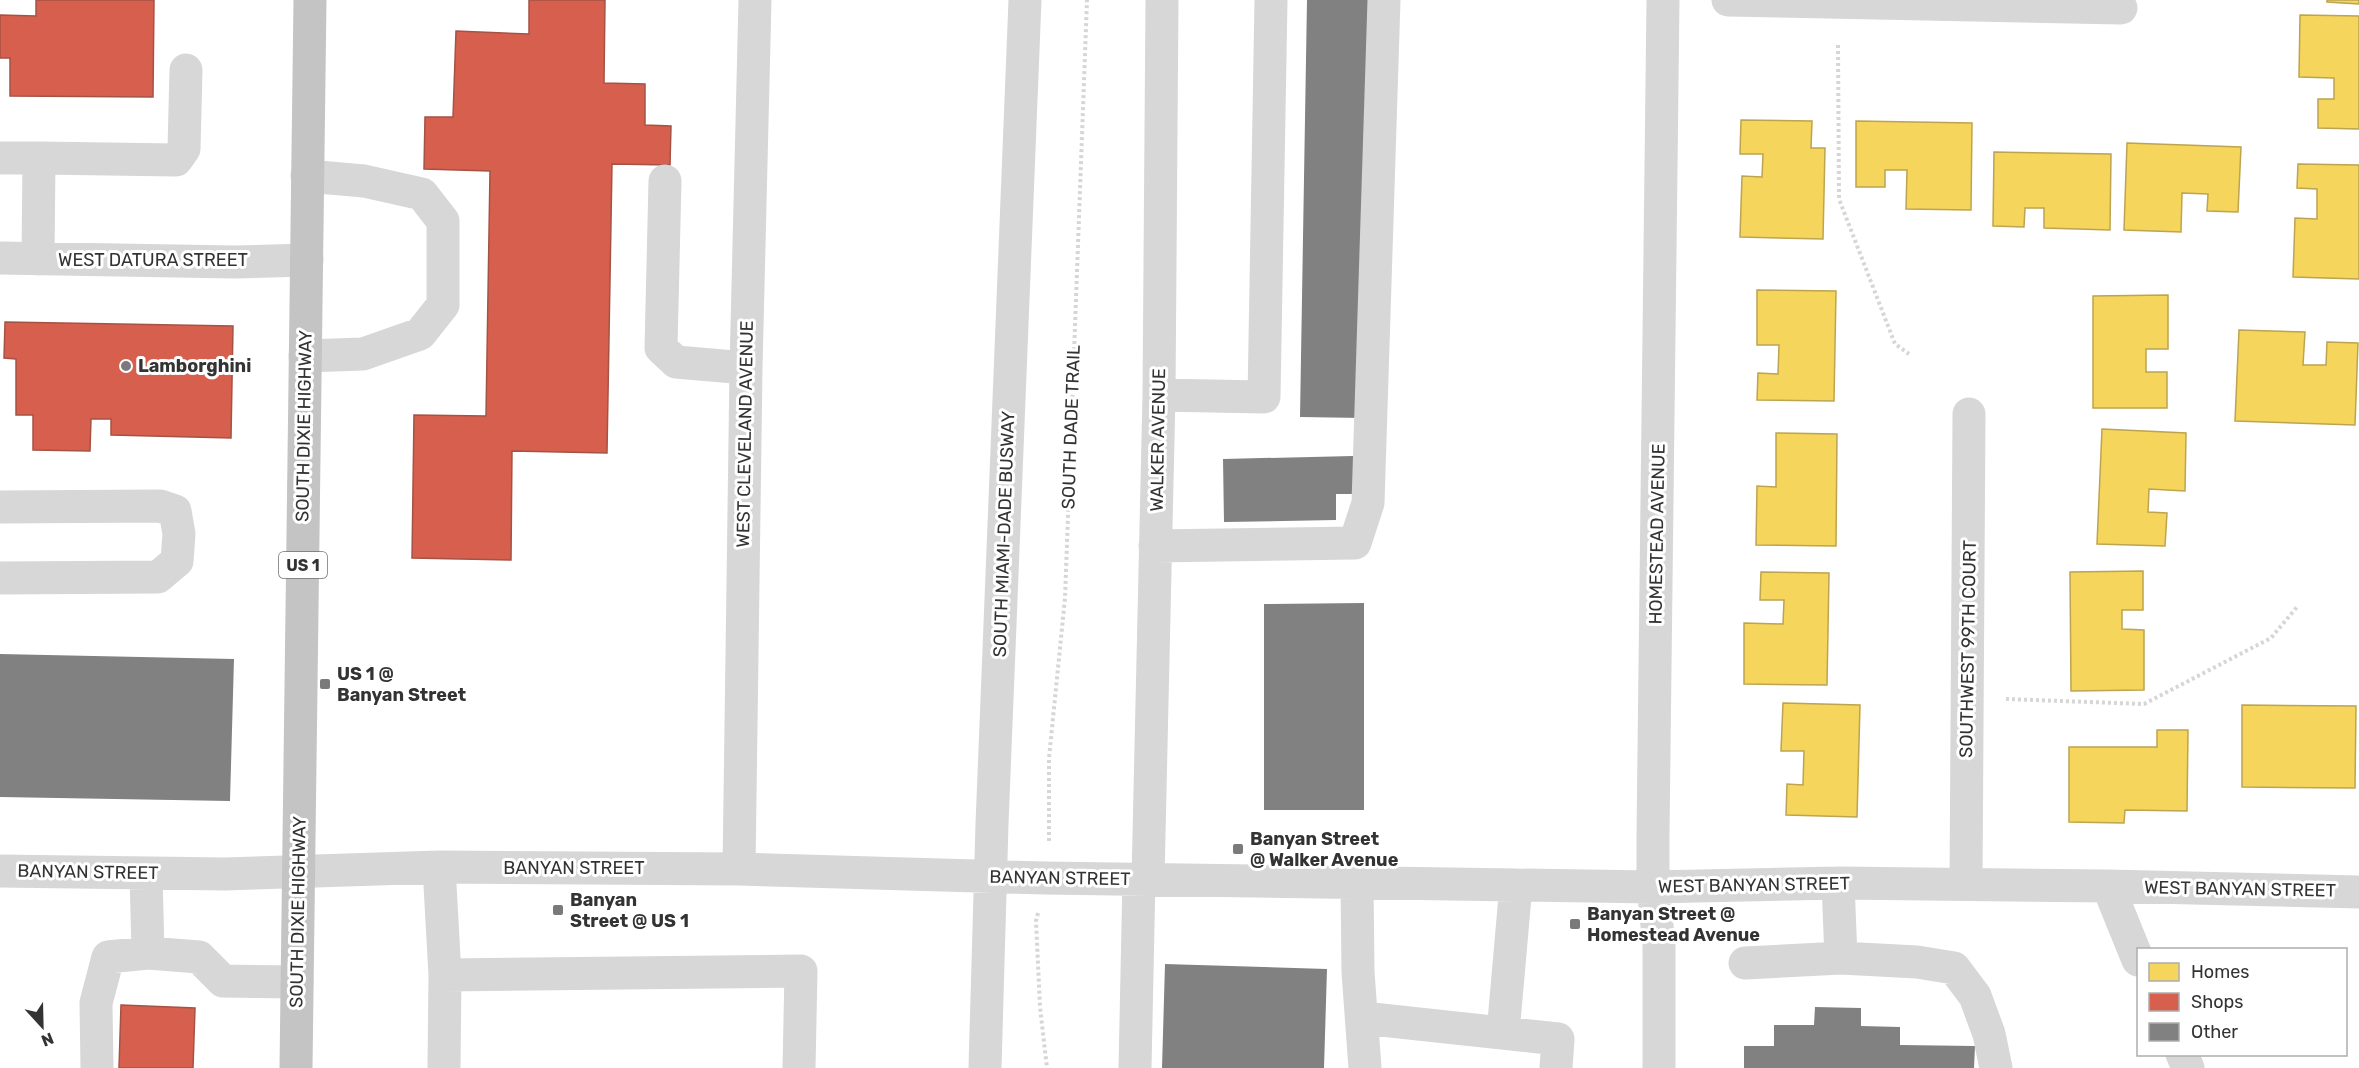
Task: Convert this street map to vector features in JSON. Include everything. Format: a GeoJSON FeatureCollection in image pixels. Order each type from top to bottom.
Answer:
{"type":"FeatureCollection","features":[{"type":"Feature","properties":{"kind":"highway","name":"SOUTH DIXIE HIGHWAY"},"geometry":{"type":"LineString","coordinates":[[296,1068],[310,0]]}},
{"type":"Feature","properties":{"kind":"street","name":"WEST CLEVELAND AVENUE"},"geometry":{"type":"LineString","coordinates":[[739,869],[746,368],[755,0]]}},
{"type":"Feature","properties":{"kind":"street","name":"SOUTH MIAMI-DADE BUSWAY"},"geometry":{"type":"LineString","coordinates":[[986,1068],[991,877],[1025,0]]}},
{"type":"Feature","properties":{"kind":"street","name":"WALKER AVENUE"},"geometry":{"type":"LineString","coordinates":[[1135,1068],[1159,394],[1162,0]]}},
{"type":"Feature","properties":{"kind":"street"},"geometry":{"type":"LineString","coordinates":[[1159,394],[1264,397],[1272,0]]}},
{"type":"Feature","properties":{"kind":"street"},"geometry":{"type":"LineString","coordinates":[[1155,546],[1355,543],[1368,503],[1384,0]]}},
{"type":"Feature","properties":{"kind":"street","name":"HOMESTEAD AVENUE"},"geometry":{"type":"LineString","coordinates":[[1659,1068],[1659,945],[1653,887],[1663,0]]}},
{"type":"Feature","properties":{"kind":"street"},"geometry":{"type":"LineString","coordinates":[[1728,0],[2121,8]]}},
{"type":"Feature","properties":{"kind":"street"},"geometry":{"type":"LineString","coordinates":[[0,158],[176,160],[184,149],[186,70]]}},
{"type":"Feature","properties":{"kind":"street"},"geometry":{"type":"LineString","coordinates":[[38,259],[39,158]]}},
{"type":"Feature","properties":{"kind":"street"},"geometry":{"type":"LineString","coordinates":[[305,357],[363,354],[420,334],[443,305],[443,221],[422,194],[364,181],[307,176]]}},
{"type":"Feature","properties":{"kind":"street"},"geometry":{"type":"LineString","coordinates":[[665,181],[661,348],[676,362],[746,368]]}},
{"type":"Feature","properties":{"kind":"street","name":"WEST DATURA STREET"},"geometry":{"type":"LineString","coordinates":[[0,258],[235,262],[307,260]]}},
{"type":"Feature","properties":{"kind":"street","name":"SOUTHWEST 99TH COURT"},"geometry":{"type":"LineString","coordinates":[[1966,885],[1969,414]]}},
{"type":"Feature","properties":{"kind":"street"},"geometry":{"type":"LineString","coordinates":[[0,507],[160,506],[175,511],[179,534],[177,561],[158,577],[0,578]]}},
{"type":"Feature","properties":{"kind":"street"},"geometry":{"type":"LineString","coordinates":[[439,867],[445,975],[444,1068]]}},
{"type":"Feature","properties":{"kind":"street","name":"BANYAN STREET"},"geometry":{"type":"LineString","coordinates":[[0,871],[225,874],[439,867],[739,869],[1143,879]]}},
{"type":"Feature","properties":{"kind":"street"},"geometry":{"type":"LineString","coordinates":[[146,873],[148,953]]}},
{"type":"Feature","properties":{"kind":"street","name":"WEST BANYAN STREET"},"geometry":{"type":"LineString","coordinates":[[1143,879],[1653,887],[1838,883],[2359,892]]}},
{"type":"Feature","properties":{"kind":"street"},"geometry":{"type":"LineString","coordinates":[[1357,883],[1358,972],[1365,1068]]}},
{"type":"Feature","properties":{"kind":"street"},"geometry":{"type":"LineString","coordinates":[[1838,883],[1841,958]]}},
{"type":"Feature","properties":{"kind":"street"},"geometry":{"type":"LineString","coordinates":[[1503,1033],[1516,885]]}},
{"type":"Feature","properties":{"kind":"street"},"geometry":{"type":"LineString","coordinates":[[2108,886],[2137,955]]}},
{"type":"Feature","properties":{"kind":"street"},"geometry":{"type":"LineString","coordinates":[[97,1068],[96,1003],[108,957],[148,953],[199,957],[224,981],[297,982]]}},
{"type":"Feature","properties":{"kind":"street"},"geometry":{"type":"LineString","coordinates":[[1745,963],[1841,958],[1917,962],[1954,968],[1975,996],[1989,1034],[1996,1068]]}},
{"type":"Feature","properties":{"kind":"street"},"geometry":{"type":"LineString","coordinates":[[445,975],[801,971],[800,1068]]}},
{"type":"Feature","properties":{"kind":"street"},"geometry":{"type":"LineString","coordinates":[[1363,1018],[1558,1039],[1556,1068]]}},
{"type":"Feature","properties":{"kind":"path","name":"SOUTH DADE TRAIL"},"geometry":{"type":"LineString","coordinates":[[1049,846],[1048,771],[1065,598],[1087,0]]}},
{"type":"Feature","properties":{"kind":"path"},"geometry":{"type":"LineString","coordinates":[[1838,45],[1839,199],[1895,344],[1909,354]]}},
{"type":"Feature","properties":{"kind":"path"},"geometry":{"type":"LineString","coordinates":[[2006,699],[2144,704],[2271,638],[2297,607]]}},
{"type":"Feature","properties":{"kind":"path"},"geometry":{"type":"LineString","coordinates":[[1038,910],[1036,921],[1040,1007],[1047,1068]]}},
{"type":"Feature","properties":{"kind":"building: Homes"},"geometry":{"type":"Polygon","coordinates":[[[2327,0],[2359,0],[2359,4],[2327,2],[2327,0]]]}},
{"type":"Feature","properties":{"kind":"building: Homes"},"geometry":{"type":"Polygon","coordinates":[[[2300,15],[2359,16],[2359,129],[2318,128],[2318,99],[2334,99],[2334,78],[2299,77],[2300,15]]]}},
{"type":"Feature","properties":{"kind":"building: Homes"},"geometry":{"type":"Polygon","coordinates":[[[1741,120],[1812,121],[1811,148],[1825,148],[1823,239],[1740,237],[1742,176],[1762,177],[1763,154],[1740,154],[1741,120]]]}},
{"type":"Feature","properties":{"kind":"building: Homes"},"geometry":{"type":"Polygon","coordinates":[[[1856,121],[1972,123],[1971,210],[1906,209],[1907,170],[1885,170],[1885,187],[1856,187],[1856,121]]]}},
{"type":"Feature","properties":{"kind":"building: Homes"},"geometry":{"type":"Polygon","coordinates":[[[2127,143],[2241,147],[2238,212],[2207,211],[2208,194],[2182,193],[2181,232],[2124,230],[2127,143]]]}},
{"type":"Feature","properties":{"kind":"building: Homes"},"geometry":{"type":"Polygon","coordinates":[[[1994,152],[2111,154],[2110,230],[2044,228],[2044,208],[2025,208],[2024,227],[1993,226],[1994,152]]]}},
{"type":"Feature","properties":{"kind":"building: Homes"},"geometry":{"type":"Polygon","coordinates":[[[2298,164],[2359,165],[2359,279],[2293,277],[2295,218],[2317,219],[2317,189],[2297,188],[2298,164]]]}},
{"type":"Feature","properties":{"kind":"building: Homes"},"geometry":{"type":"Polygon","coordinates":[[[1757,290],[1836,291],[1834,401],[1757,400],[1758,373],[1778,374],[1779,345],[1757,345],[1757,290]]]}},
{"type":"Feature","properties":{"kind":"building: Homes"},"geometry":{"type":"Polygon","coordinates":[[[2168,295],[2168,349],[2146,349],[2146,372],[2167,372],[2167,408],[2093,408],[2093,296],[2168,295]]]}},
{"type":"Feature","properties":{"kind":"building: Homes"},"geometry":{"type":"Polygon","coordinates":[[[2239,330],[2305,332],[2303,365],[2326,365],[2327,342],[2358,343],[2355,425],[2235,421],[2239,330]]]}},
{"type":"Feature","properties":{"kind":"building: Homes"},"geometry":{"type":"Polygon","coordinates":[[[2102,429],[2186,433],[2185,491],[2149,489],[2148,512],[2167,513],[2165,546],[2097,544],[2102,429]]]}},
{"type":"Feature","properties":{"kind":"building: Homes"},"geometry":{"type":"Polygon","coordinates":[[[1776,433],[1837,434],[1836,546],[1756,545],[1757,486],[1776,487],[1776,433]]]}},
{"type":"Feature","properties":{"kind":"building: Homes"},"geometry":{"type":"Polygon","coordinates":[[[2143,571],[2143,610],[2122,610],[2122,629],[2144,630],[2144,690],[2071,691],[2070,572],[2143,571]]]}},
{"type":"Feature","properties":{"kind":"building: Homes"},"geometry":{"type":"Polygon","coordinates":[[[1761,572],[1829,573],[1827,685],[1744,684],[1744,623],[1783,624],[1784,600],[1760,600],[1761,572]]]}},
{"type":"Feature","properties":{"kind":"building: Homes"},"geometry":{"type":"Polygon","coordinates":[[[1783,703],[1860,705],[1857,817],[1786,815],[1787,784],[1803,785],[1804,751],[1781,751],[1783,703]]]}},
{"type":"Feature","properties":{"kind":"building: Homes"},"geometry":{"type":"Polygon","coordinates":[[[2242,705],[2356,706],[2355,788],[2242,787],[2242,705]]]}},
{"type":"Feature","properties":{"kind":"building: Homes"},"geometry":{"type":"Polygon","coordinates":[[[2157,730],[2188,730],[2187,811],[2125,810],[2124,823],[2069,822],[2069,747],[2157,747],[2157,730]]]}},
{"type":"Feature","properties":{"kind":"building: Shops"},"geometry":{"type":"Polygon","coordinates":[[[36,0],[154,0],[153,97],[10,96],[10,58],[0,58],[0,15],[36,16],[36,0]]]}},
{"type":"Feature","properties":{"kind":"building: Shops"},"geometry":{"type":"Polygon","coordinates":[[[529,0],[605,0],[604,83],[645,84],[645,125],[671,126],[670,165],[612,164],[607,453],[512,451],[511,560],[412,558],[414,415],[486,416],[490,171],[424,169],[425,117],[453,117],[456,31],[529,34],[529,0]]]}},
{"type":"Feature","properties":{"kind":"building: Shops"},"geometry":{"type":"Polygon","coordinates":[[[5,322],[233,326],[231,438],[111,435],[111,419],[91,419],[90,451],[33,450],[33,415],[16,415],[16,359],[4,358],[5,322]]]}},
{"type":"Feature","properties":{"kind":"building: Shops"},"geometry":{"type":"Polygon","coordinates":[[[121,1005],[195,1008],[193,1068],[119,1068],[121,1005]]]}},
{"type":"Feature","properties":{"kind":"building: Other"},"geometry":{"type":"Polygon","coordinates":[[[1307,0],[1369,0],[1363,418],[1300,417],[1307,0]]]}},
{"type":"Feature","properties":{"kind":"building: Other"},"geometry":{"type":"Polygon","coordinates":[[[1353,456],[1354,494],[1336,494],[1336,520],[1224,522],[1223,459],[1353,456]]]}},
{"type":"Feature","properties":{"kind":"building: Other"},"geometry":{"type":"Polygon","coordinates":[[[1364,603],[1364,810],[1264,810],[1264,604],[1364,603]]]}},
{"type":"Feature","properties":{"kind":"building: Other"},"geometry":{"type":"Polygon","coordinates":[[[0,654],[234,659],[230,801],[0,797],[0,654]]]}},
{"type":"Feature","properties":{"kind":"building: Other"},"geometry":{"type":"Polygon","coordinates":[[[1165,964],[1327,969],[1324,1068],[1162,1068],[1165,964]]]}},
{"type":"Feature","properties":{"kind":"building: Other"},"geometry":{"type":"Polygon","coordinates":[[[1815,1007],[1861,1008],[1861,1026],[1900,1027],[1900,1045],[1975,1046],[1974,1068],[1744,1068],[1744,1046],[1774,1046],[1774,1025],[1814,1025],[1815,1007]]]}},
{"type":"Feature","properties":{"kind":"place","name":"Lamborghini"},"geometry":{"type":"Point","coordinates":[126,366]}},
{"type":"Feature","properties":{"kind":"place","name":"US 1 @ Banyan Street"},"geometry":{"type":"Point","coordinates":[325,684]}},
{"type":"Feature","properties":{"kind":"place","name":"Banyan Street @ Walker Avenue"},"geometry":{"type":"Point","coordinates":[1238,849]}},
{"type":"Feature","properties":{"kind":"place","name":"Banyan Street @ US 1"},"geometry":{"type":"Point","coordinates":[558,910]}},
{"type":"Feature","properties":{"kind":"place","name":"Banyan Street @ Homestead Avenue"},"geometry":{"type":"Point","coordinates":[1575,924]}}]}
